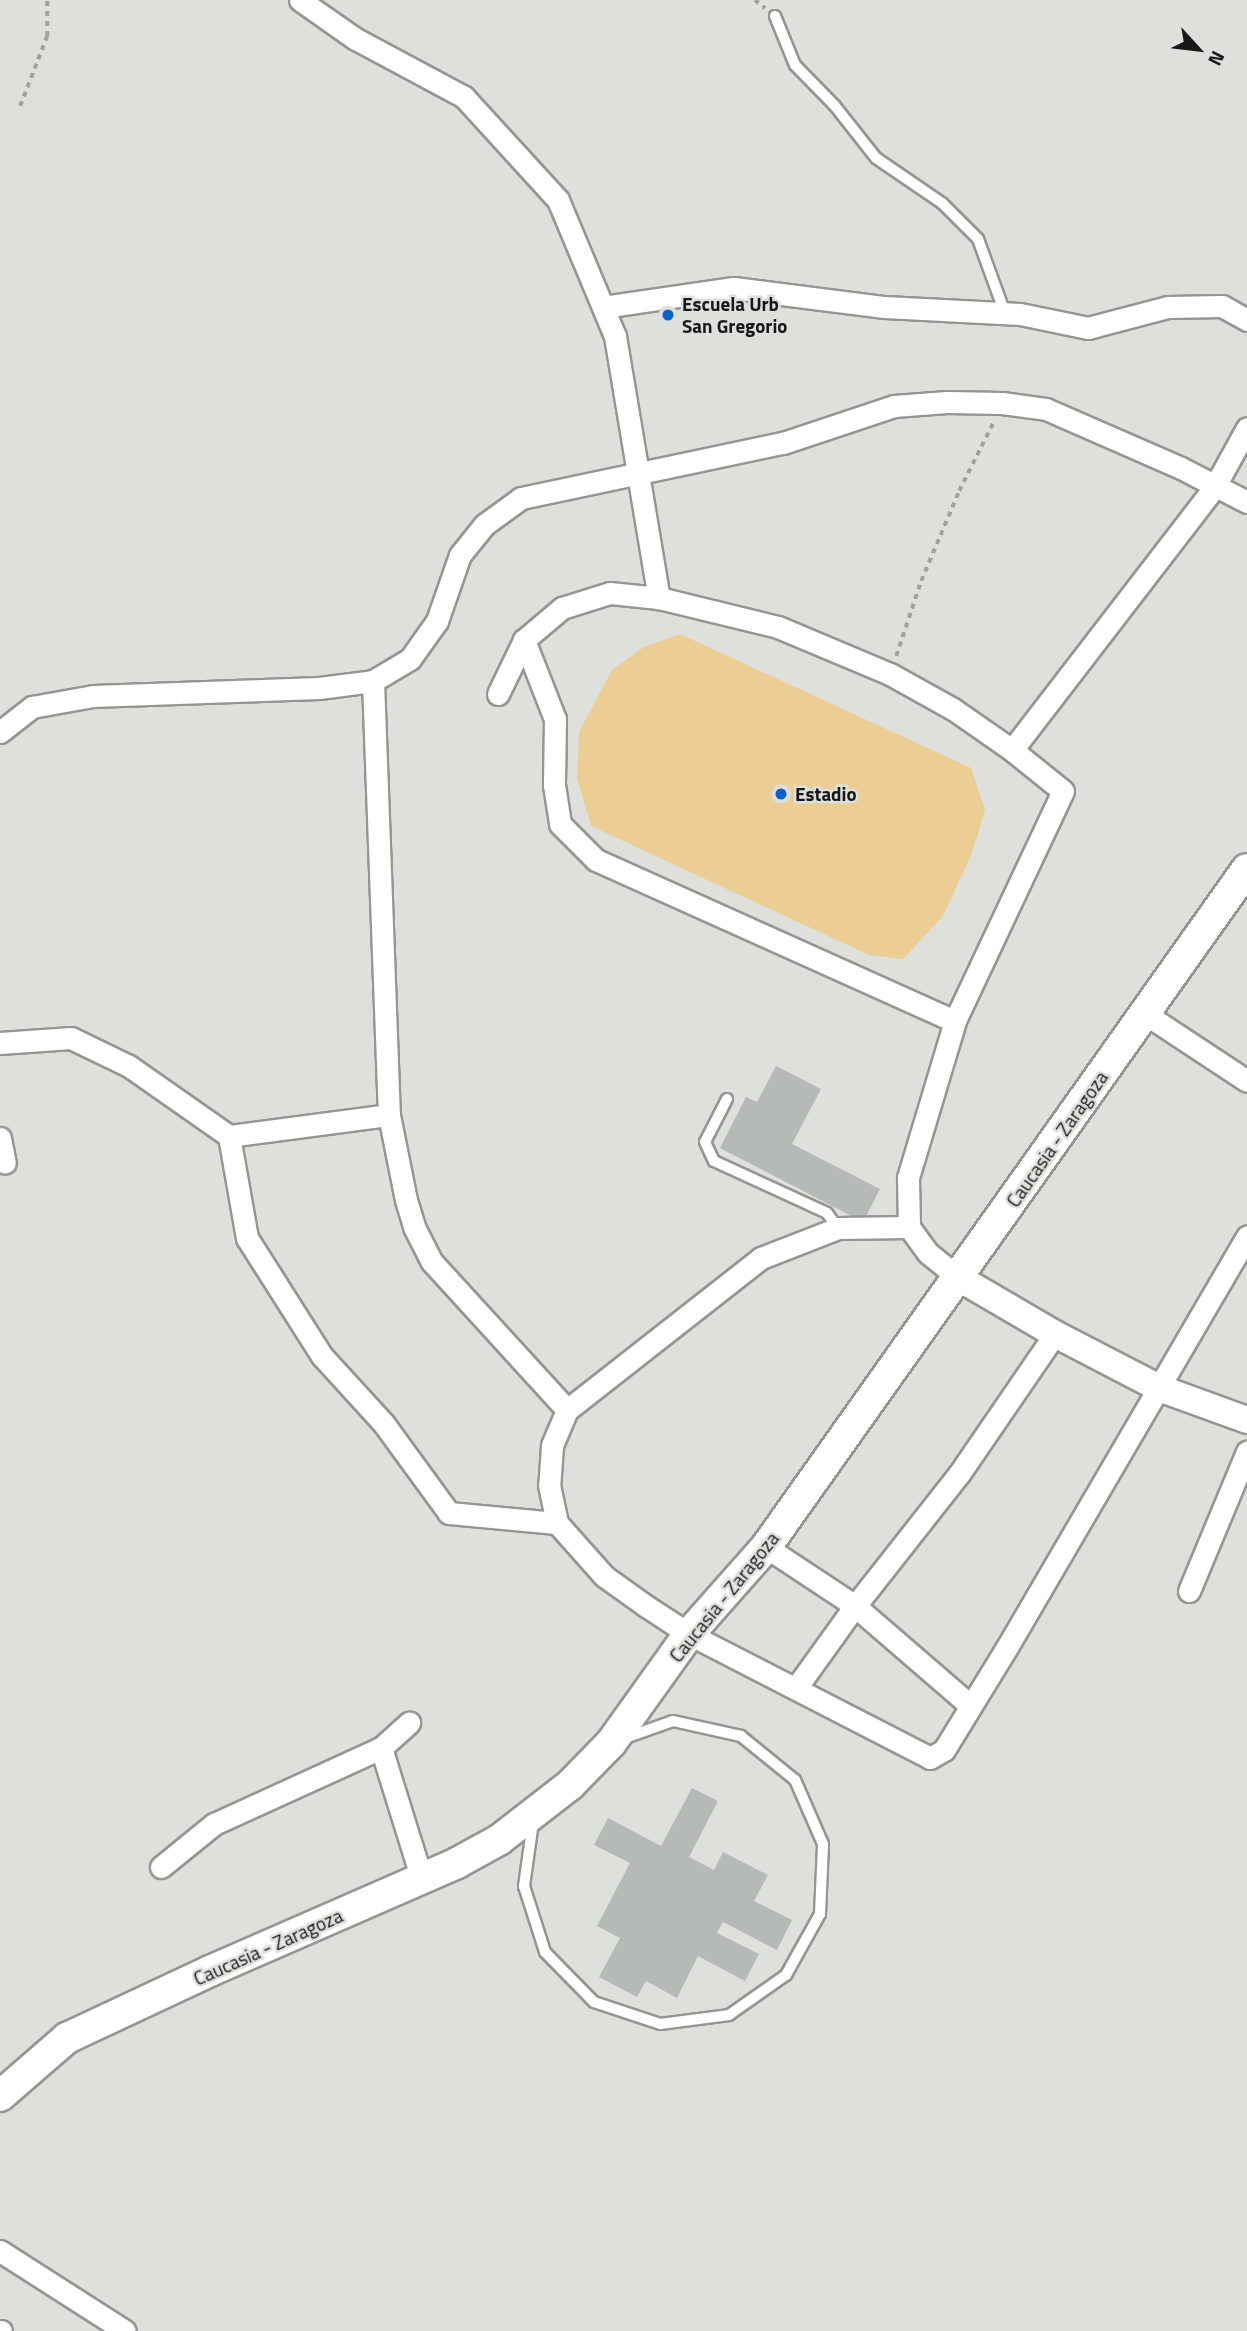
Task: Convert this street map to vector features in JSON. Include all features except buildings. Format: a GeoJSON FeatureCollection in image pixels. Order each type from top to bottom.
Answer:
{"type":"FeatureCollection","features":[{"type":"Feature","properties":{"kind":"main road","name":"Caucasia - Zaragoza"},"geometry":{"type":"LineString","coordinates":[[0,2096],[67,2038],[210,1971],[422,1880],[499,1840],[570,1785],[611,1743],[689,1634],[766,1547],[1247,869]]}},
{"type":"Feature","properties":{"kind":"street"},"geometry":{"type":"LineString","coordinates":[[300,0],[354,37],[464,97],[558,200],[615,336],[659,598]]}},
{"type":"Feature","properties":{"kind":"street"},"geometry":{"type":"LineString","coordinates":[[603,307],[734,288],[885,307],[1005,313],[1088,328],[1168,307],[1222,306],[1247,320]]}},
{"type":"Feature","properties":{"kind":"street"},"geometry":{"type":"LineString","coordinates":[[0,732],[32,707],[93,696],[319,688],[373,681],[410,659],[437,621],[460,555],[484,525],[521,498],[783,443],[894,407],[947,402],[1002,403],[1046,410],[1247,502]]}},
{"type":"Feature","properties":{"kind":"street"},"geometry":{"type":"LineString","coordinates":[[1012,750],[1215,486],[1247,428]]}},
{"type":"Feature","properties":{"kind":"street"},"geometry":{"type":"LineString","coordinates":[[498,694],[524,640],[562,608],[610,593],[659,598],[778,627],[890,674],[953,709],[1012,750],[1063,791],[955,1021],[908,1178],[909,1227],[928,1253],[959,1278],[1055,1334],[1159,1388],[1247,1420]]}},
{"type":"Feature","properties":{"kind":"street"},"geometry":{"type":"LineString","coordinates":[[524,640],[555,719],[554,785],[560,824],[596,860],[955,1021]]}},
{"type":"Feature","properties":{"kind":"street"},"geometry":{"type":"LineString","coordinates":[[373,681],[389,1115],[414,1227],[432,1262],[567,1410]]}},
{"type":"Feature","properties":{"kind":"street"},"geometry":{"type":"LineString","coordinates":[[1144,1013],[1247,1081]]}},
{"type":"Feature","properties":{"kind":"street"},"geometry":{"type":"LineString","coordinates":[[0,1043],[71,1038],[129,1066],[229,1136],[389,1115]]}},
{"type":"Feature","properties":{"kind":"street"},"geometry":{"type":"LineString","coordinates":[[229,1136],[247,1238],[322,1356],[384,1424],[449,1513],[557,1523]]}},
{"type":"Feature","properties":{"kind":"street"},"geometry":{"type":"LineString","coordinates":[[0,1138],[5,1163]]}},
{"type":"Feature","properties":{"kind":"street"},"geometry":{"type":"LineString","coordinates":[[909,1227],[838,1228],[761,1258],[567,1410],[552,1446],[549,1485],[557,1523],[604,1576],[689,1634],[930,1758],[944,1750],[971,1706],[1247,1236]]}},
{"type":"Feature","properties":{"kind":"street"},"geometry":{"type":"LineString","coordinates":[[796,1688],[855,1606],[959,1474],[1055,1334]]}},
{"type":"Feature","properties":{"kind":"street"},"geometry":{"type":"LineString","coordinates":[[1189,1591],[1247,1452]]}},
{"type":"Feature","properties":{"kind":"street"},"geometry":{"type":"LineString","coordinates":[[766,1547],[855,1606],[971,1706]]}},
{"type":"Feature","properties":{"kind":"street"},"geometry":{"type":"LineString","coordinates":[[161,1867],[214,1824],[381,1748],[409,1723]]}},
{"type":"Feature","properties":{"kind":"street"},"geometry":{"type":"LineString","coordinates":[[381,1748],[422,1880]]}},
{"type":"Feature","properties":{"kind":"street"},"geometry":{"type":"LineString","coordinates":[[0,2251],[125,2331]]}},
{"type":"Feature","properties":{"kind":"lane"},"geometry":{"type":"LineString","coordinates":[[775,16],[795,65],[835,106],[876,158],[942,204],[978,240],[1005,313]]}},
{"type":"Feature","properties":{"kind":"lane"},"geometry":{"type":"LineString","coordinates":[[727,1099],[705,1142],[714,1161],[827,1213],[838,1228]]}},
{"type":"Feature","properties":{"kind":"lane"},"geometry":{"type":"LineString","coordinates":[[534,1815],[524,1886],[545,1952],[594,2002],[660,2024],[729,2015],[786,1975],[820,1914],[823,1844],[795,1780],[741,1736],[673,1721],[611,1743]]}},
{"type":"Feature","properties":{"kind":"path"},"geometry":{"type":"LineString","coordinates":[[20,106],[47,36],[47,0]]}},
{"type":"Feature","properties":{"kind":"path"},"geometry":{"type":"LineString","coordinates":[[890,674],[922,581],[959,491],[1002,403]]}},
{"type":"Feature","properties":{"kind":"shaded area","name":"Estadio"},"geometry":{"type":"Polygon","coordinates":[[[680,634],[971,768],[985,810],[972,853],[943,916],[903,959],[869,955],[591,826],[577,778],[579,732],[612,670],[644,647],[680,634]]]}},
{"type":"Feature","properties":{"kind":"place","name":"Escuela Urb San Gregorio"},"geometry":{"type":"Point","coordinates":[668,315]}},
{"type":"Feature","properties":{"kind":"place","name":"Estadio"},"geometry":{"type":"Point","coordinates":[781,794]}}]}
